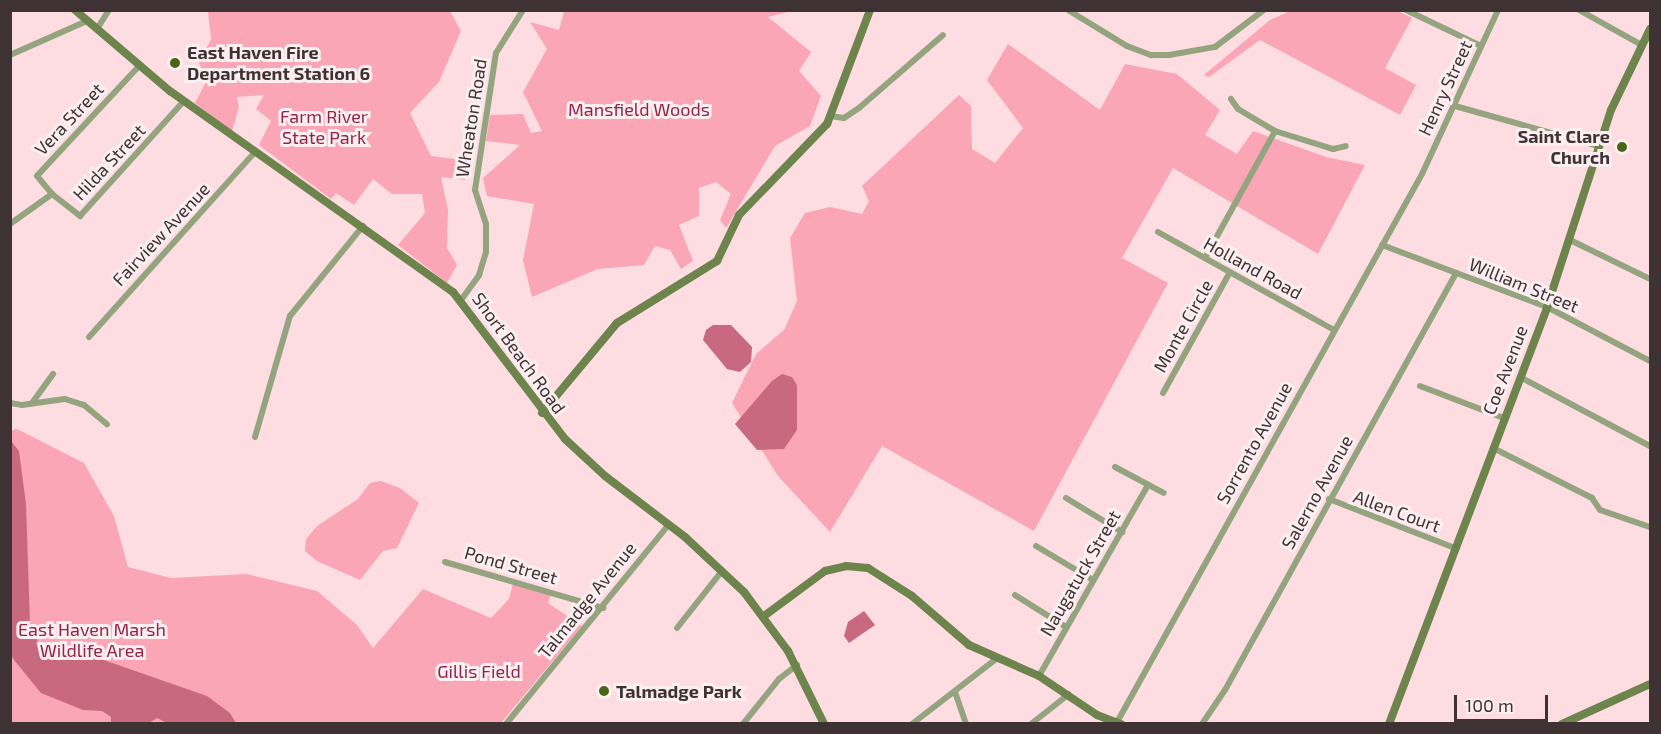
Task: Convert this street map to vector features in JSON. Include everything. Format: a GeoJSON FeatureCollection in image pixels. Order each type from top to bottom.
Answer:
{"type":"FeatureCollection","features":[{"type":"Feature","properties":{"kind":"main road","name":"Short Beach Road"},"geometry":{"type":"LineString","coordinates":[[75,10],[184,101],[363,226],[461,300],[542,413],[592,466],[669,524],[722,571],[764,616],[797,665],[824,723]]}},
{"type":"Feature","properties":{"kind":"main road"},"geometry":{"type":"LineString","coordinates":[[542,413],[617,323],[717,261],[740,215],[814,141],[831,116],[870,10]]}},
{"type":"Feature","properties":{"kind":"main road","name":"Coe Avenue"},"geometry":{"type":"LineString","coordinates":[[1389,723],[1546,307],[1598,146],[1650,30]]}},
{"type":"Feature","properties":{"kind":"main road"},"geometry":{"type":"LineString","coordinates":[[764,616],[820,574],[836,567],[859,566],[886,576],[960,640],[996,659],[1039,676],[1069,694],[1097,715],[1118,723]]}},
{"type":"Feature","properties":{"kind":"main road"},"geometry":{"type":"LineString","coordinates":[[1562,723],[1650,684]]}},
{"type":"Feature","properties":{"kind":"street"},"geometry":{"type":"LineString","coordinates":[[97,29],[109,10]]}},
{"type":"Feature","properties":{"kind":"street","name":"Wheaton Road"},"geometry":{"type":"LineString","coordinates":[[461,300],[479,275],[486,252],[486,224],[475,190],[496,53],[523,10]]}},
{"type":"Feature","properties":{"kind":"street"},"geometry":{"type":"LineString","coordinates":[[1068,10],[1127,46],[1151,55],[1200,52],[1215,47],[1264,10]]}},
{"type":"Feature","properties":{"kind":"street"},"geometry":{"type":"LineString","coordinates":[[1406,10],[1481,46]]}},
{"type":"Feature","properties":{"kind":"street","name":"Henry Street"},"geometry":{"type":"LineString","coordinates":[[1419,178],[1455,106],[1498,10]]}},
{"type":"Feature","properties":{"kind":"street"},"geometry":{"type":"LineString","coordinates":[[1580,11],[1642,45]]}},
{"type":"Feature","properties":{"kind":"street"},"geometry":{"type":"LineString","coordinates":[[10,55],[87,21]]}},
{"type":"Feature","properties":{"kind":"street"},"geometry":{"type":"LineString","coordinates":[[831,116],[850,115],[943,35]]}},
{"type":"Feature","properties":{"kind":"street","name":"Vera Street"},"geometry":{"type":"LineString","coordinates":[[52,194],[37,176],[140,65]]}},
{"type":"Feature","properties":{"kind":"street"},"geometry":{"type":"LineString","coordinates":[[1231,99],[1238,109],[1275,131],[1333,149],[1346,146]]}},
{"type":"Feature","properties":{"kind":"street","name":"Hilda Street"},"geometry":{"type":"LineString","coordinates":[[52,194],[80,216],[184,101]]}},
{"type":"Feature","properties":{"kind":"street"},"geometry":{"type":"LineString","coordinates":[[1455,106],[1598,146]]}},
{"type":"Feature","properties":{"kind":"street"},"geometry":{"type":"LineString","coordinates":[[1205,258],[1275,131]]}},
{"type":"Feature","properties":{"kind":"street","name":"Fairview Avenue"},"geometry":{"type":"LineString","coordinates":[[89,337],[256,151]]}},
{"type":"Feature","properties":{"kind":"street","name":"Sorrento Avenue"},"geometry":{"type":"LineString","coordinates":[[1118,723],[1419,178]]}},
{"type":"Feature","properties":{"kind":"street"},"geometry":{"type":"LineString","coordinates":[[10,224],[52,194]]}},
{"type":"Feature","properties":{"kind":"street"},"geometry":{"type":"LineString","coordinates":[[255,437],[290,316],[363,226]]}},
{"type":"Feature","properties":{"kind":"street","name":"Holland Road"},"geometry":{"type":"LineString","coordinates":[[1158,232],[1334,330]]}},
{"type":"Feature","properties":{"kind":"street"},"geometry":{"type":"LineString","coordinates":[[1568,239],[1650,279]]}},
{"type":"Feature","properties":{"kind":"street","name":"William Street"},"geometry":{"type":"LineString","coordinates":[[1382,245],[1546,307],[1650,361]]}},
{"type":"Feature","properties":{"kind":"street","name":"Monte Circle"},"geometry":{"type":"LineString","coordinates":[[1163,393],[1230,272]]}},
{"type":"Feature","properties":{"kind":"street","name":"Salerno Avenue"},"geometry":{"type":"LineString","coordinates":[[1202,723],[1225,690],[1456,273]]}},
{"type":"Feature","properties":{"kind":"street"},"geometry":{"type":"LineString","coordinates":[[32,403],[54,374]]}},
{"type":"Feature","properties":{"kind":"street"},"geometry":{"type":"LineString","coordinates":[[1520,377],[1650,446]]}},
{"type":"Feature","properties":{"kind":"street"},"geometry":{"type":"LineString","coordinates":[[1420,386],[1504,418]]}},
{"type":"Feature","properties":{"kind":"street"},"geometry":{"type":"LineString","coordinates":[[10,403],[32,403],[55,399],[76,402],[107,424]]}},
{"type":"Feature","properties":{"kind":"street"},"geometry":{"type":"LineString","coordinates":[[1493,448],[1592,498],[1600,510],[1650,527]]}},
{"type":"Feature","properties":{"kind":"street"},"geometry":{"type":"LineString","coordinates":[[1114,467],[1164,493]]}},
{"type":"Feature","properties":{"kind":"street","name":"Naugatuck Street"},"geometry":{"type":"LineString","coordinates":[[1039,676],[1148,485]]}},
{"type":"Feature","properties":{"kind":"street"},"geometry":{"type":"LineString","coordinates":[[1066,498],[1122,532]]}},
{"type":"Feature","properties":{"kind":"street","name":"Allen Court"},"geometry":{"type":"LineString","coordinates":[[1329,499],[1455,549]]}},
{"type":"Feature","properties":{"kind":"street","name":"Talmadge Avenue"},"geometry":{"type":"LineString","coordinates":[[506,723],[603,608],[669,524]]}},
{"type":"Feature","properties":{"kind":"street"},"geometry":{"type":"LineString","coordinates":[[1035,546],[1094,580]]}},
{"type":"Feature","properties":{"kind":"street","name":"Pond Street"},"geometry":{"type":"LineString","coordinates":[[445,562],[603,608]]}},
{"type":"Feature","properties":{"kind":"street"},"geometry":{"type":"LineString","coordinates":[[677,627],[722,571]]}},
{"type":"Feature","properties":{"kind":"street"},"geometry":{"type":"LineString","coordinates":[[1015,595],[1066,627]]}},
{"type":"Feature","properties":{"kind":"street"},"geometry":{"type":"LineString","coordinates":[[912,723],[956,692],[996,659]]}},
{"type":"Feature","properties":{"kind":"street"},"geometry":{"type":"LineString","coordinates":[[743,723],[779,679],[797,665]]}},
{"type":"Feature","properties":{"kind":"street"},"geometry":{"type":"LineString","coordinates":[[956,692],[966,723]]}},
{"type":"Feature","properties":{"kind":"street"},"geometry":{"type":"LineString","coordinates":[[1031,723],[1069,694]]}},
{"type":"Feature","properties":{"kind":"green space","name":"Farm River State Park"},"geometry":{"type":"Polygon","coordinates":[[[208,11],[450,11],[461,31],[439,82],[410,113],[431,156],[463,160],[465,180],[441,177],[448,210],[447,248],[457,265],[447,283],[398,245],[425,213],[422,194],[392,194],[373,179],[354,205],[336,193],[331,199],[259,145],[271,121],[256,109],[264,95],[237,97],[239,107],[232,132],[195,103],[207,80],[199,63],[211,39],[208,11]]]}},
{"type":"Feature","properties":{"kind":"green space","name":"Mansfield Woods"},"geometry":{"type":"Polygon","coordinates":[[[564,11],[792,11],[768,17],[811,52],[799,71],[821,96],[810,126],[775,146],[726,228],[720,220],[731,194],[716,182],[699,188],[699,216],[679,225],[693,261],[681,269],[670,250],[655,246],[644,265],[598,269],[532,297],[523,260],[534,204],[487,196],[483,178],[520,145],[486,141],[490,115],[523,114],[531,133],[542,131],[523,92],[547,49],[530,22],[559,30],[564,11]]]}},
{"type":"Feature","properties":{"kind":"green space"},"geometry":{"type":"Polygon","coordinates":[[[1290,11],[1398,11],[1412,18],[1385,68],[1416,85],[1400,115],[1260,40],[1209,77],[1204,75],[1270,20],[1290,11]]]}},
{"type":"Feature","properties":{"kind":"green space"},"geometry":{"type":"Polygon","coordinates":[[[1008,44],[1100,110],[1125,64],[1177,74],[1220,110],[1205,135],[1237,154],[1253,131],[1326,157],[1365,165],[1318,254],[1173,168],[1122,258],[1168,283],[1034,531],[882,446],[830,532],[778,476],[732,403],[756,354],[784,330],[797,301],[790,238],[805,213],[830,207],[862,214],[869,201],[862,186],[959,95],[971,106],[972,149],[995,163],[1023,128],[987,80],[1008,44]]]}},
{"type":"Feature","properties":{"kind":"green space","name":"East Haven Marsh Wildlife Area"},"geometry":{"type":"Polygon","coordinates":[[[17,429],[84,463],[114,516],[128,567],[171,578],[247,574],[317,591],[357,625],[373,648],[423,589],[491,618],[509,599],[513,583],[551,595],[548,603],[582,626],[501,723],[11,723],[10,431],[17,429]]]}},
{"type":"Feature","properties":{"kind":"green space"},"geometry":{"type":"Polygon","coordinates":[[[381,481],[400,488],[419,503],[397,548],[383,551],[360,580],[317,561],[305,551],[306,539],[317,526],[358,499],[370,483],[381,481]]]}},
{"type":"Feature","properties":{"kind":"shaded area"},"geometry":{"type":"Polygon","coordinates":[[[713,325],[731,325],[752,347],[751,362],[740,372],[727,369],[703,340],[706,330],[713,325]]]}},
{"type":"Feature","properties":{"kind":"shaded area"},"geometry":{"type":"Polygon","coordinates":[[[782,374],[792,377],[797,385],[797,430],[784,449],[757,450],[735,424],[772,381],[782,374]]]}},
{"type":"Feature","properties":{"kind":"shaded area"},"geometry":{"type":"Polygon","coordinates":[[[11,441],[19,451],[26,504],[30,622],[38,642],[56,653],[98,658],[207,696],[230,713],[236,723],[167,723],[157,718],[149,723],[111,723],[111,717],[102,711],[83,710],[41,693],[14,660],[10,654],[11,441]]]}},
{"type":"Feature","properties":{"kind":"shaded area"},"geometry":{"type":"Polygon","coordinates":[[[864,611],[875,625],[849,643],[844,636],[848,622],[864,611]]]}},
{"type":"Feature","properties":{"kind":"place","name":"East Haven Fire Department Station 6"},"geometry":{"type":"Point","coordinates":[175,63]}},
{"type":"Feature","properties":{"kind":"place","name":"Saint Clare Church"},"geometry":{"type":"Point","coordinates":[1622,147]}},
{"type":"Feature","properties":{"kind":"place","name":"Talmadge Park"},"geometry":{"type":"Point","coordinates":[604,691]}},
{"type":"Feature","properties":{"kind":"park label","name":"Gillis Field"},"geometry":{"type":"Point","coordinates":[479,671]}}]}
